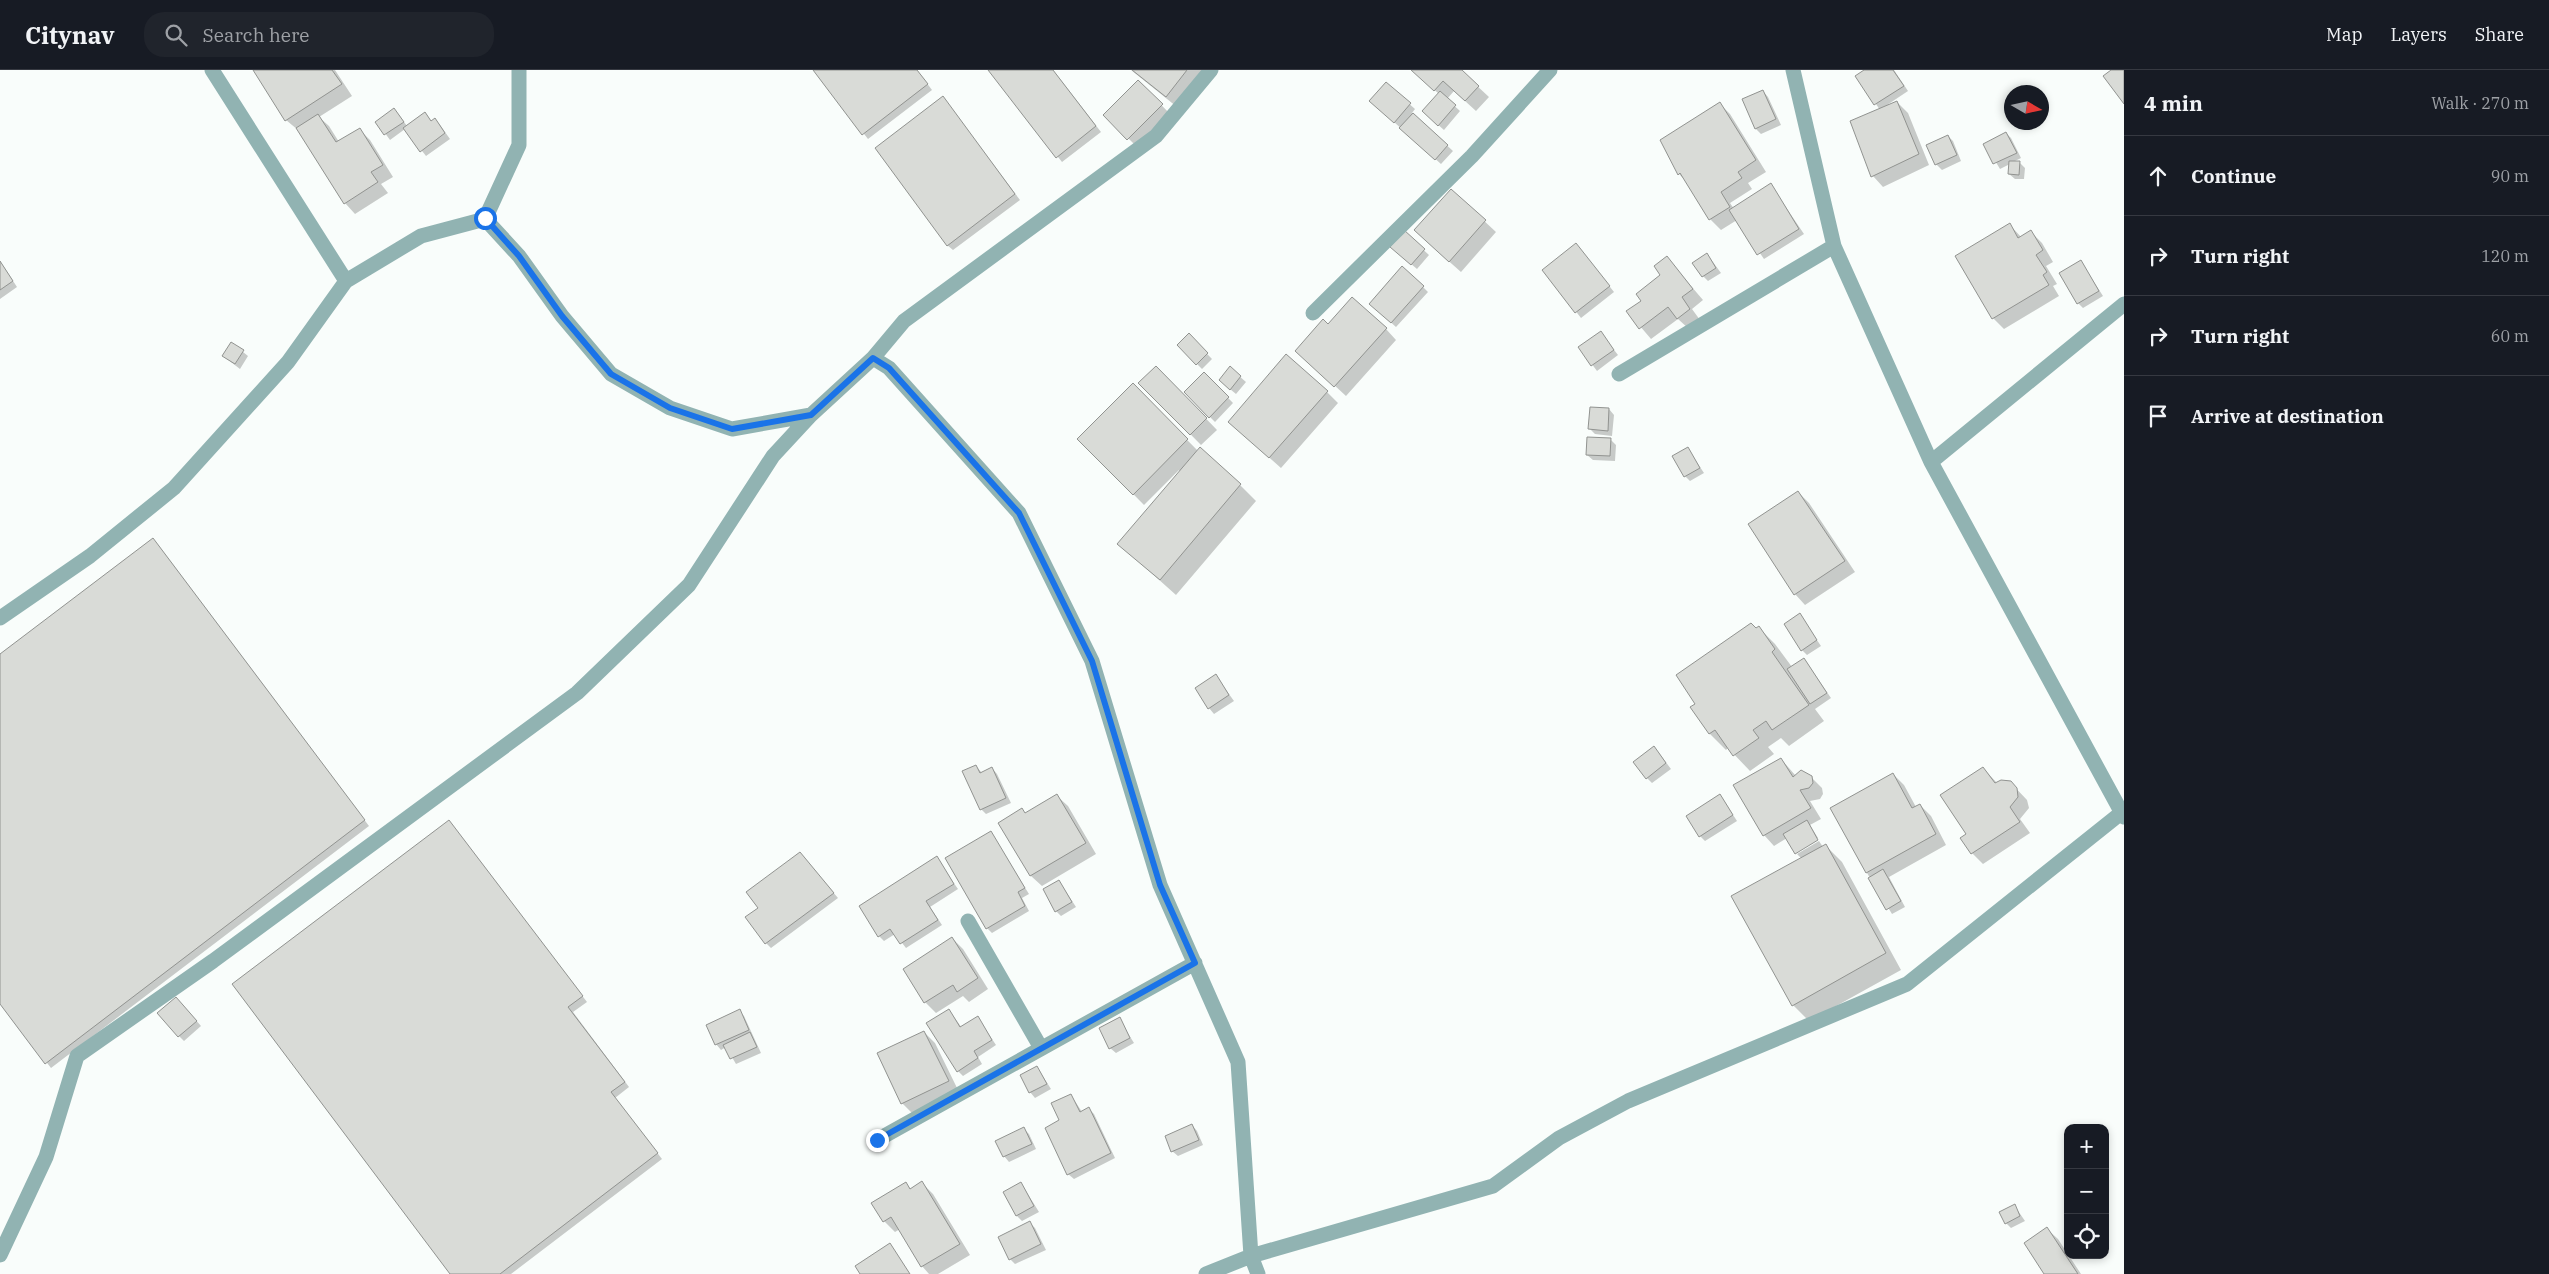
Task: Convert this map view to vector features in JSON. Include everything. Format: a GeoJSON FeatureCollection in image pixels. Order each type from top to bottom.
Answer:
{"type":"FeatureCollection","features":[{"type":"Feature","properties":{"kind":"street"},"geometry":{"type":"LineString","coordinates":[[212,70],[346,281]]}},
{"type":"Feature","properties":{"kind":"street"},"geometry":{"type":"LineString","coordinates":[[0,618],[90,556],[174,488],[288,362],[346,281],[421,236],[485,218],[518,145],[519,70]]}},
{"type":"Feature","properties":{"kind":"street"},"geometry":{"type":"LineString","coordinates":[[0,1255],[46,1157],[77,1056],[213,961],[577,693],[689,585],[773,456],[811,415],[873,358],[904,321],[1156,136],[1211,70]]}},
{"type":"Feature","properties":{"kind":"street"},"geometry":{"type":"LineString","coordinates":[[1313,313],[1472,156],[1550,70]]}},
{"type":"Feature","properties":{"kind":"street"},"geometry":{"type":"LineString","coordinates":[[1206,1274],[1251,1256],[1493,1186],[1559,1138],[1628,1101],[1907,984],[2122,815],[1931,462],[1834,246],[1793,70]]}},
{"type":"Feature","properties":{"kind":"street"},"geometry":{"type":"LineString","coordinates":[[485,218],[519,256],[562,316],[611,374],[670,408],[732,429],[811,415]]}},
{"type":"Feature","properties":{"kind":"street"},"geometry":{"type":"LineString","coordinates":[[1618,374],[1834,246]]}},
{"type":"Feature","properties":{"kind":"street"},"geometry":{"type":"LineString","coordinates":[[1931,462],[2124,304]]}},
{"type":"Feature","properties":{"kind":"street"},"geometry":{"type":"LineString","coordinates":[[873,358],[889,368],[1019,513],[1092,661],[1160,885],[1238,1062],[1251,1256],[1258,1274]]}},
{"type":"Feature","properties":{"kind":"street"},"geometry":{"type":"LineString","coordinates":[[968,921],[1041,1048]]}},
{"type":"Feature","properties":{"kind":"street"},"geometry":{"type":"LineString","coordinates":[[877,1140],[1195,963]]}},
{"type":"Feature","properties":{"kind":"building"},"geometry":{"type":"Polygon","coordinates":[[[253,70],[332,70],[342,84],[285,121],[253,70]]]}},
{"type":"Feature","properties":{"kind":"building"},"geometry":{"type":"Polygon","coordinates":[[[813,70],[917,70],[928,84],[862,135],[813,70]]]}},
{"type":"Feature","properties":{"kind":"building"},"geometry":{"type":"Polygon","coordinates":[[[988,70],[1053,70],[1096,126],[1056,158],[988,70]]]}},
{"type":"Feature","properties":{"kind":"building"},"geometry":{"type":"Polygon","coordinates":[[[1132,70],[1187,70],[1166,97],[1132,70]]]}},
{"type":"Feature","properties":{"kind":"building"},"geometry":{"type":"Polygon","coordinates":[[[1411,70],[1462,70],[1479,86],[1465,101],[1443,81],[1434,91],[1411,70]]]}},
{"type":"Feature","properties":{"kind":"building"},"geometry":{"type":"Polygon","coordinates":[[[1864,70],[1893,70],[1904,86],[1874,105],[1855,76],[1864,70]]]}},
{"type":"Feature","properties":{"kind":"building"},"geometry":{"type":"Polygon","coordinates":[[[2111,70],[2124,70],[2124,104],[2103,76],[2111,70]]]}},
{"type":"Feature","properties":{"kind":"building"},"geometry":{"type":"Polygon","coordinates":[[[1138,80],[1163,104],[1127,140],[1103,115],[1138,80]]]}},
{"type":"Feature","properties":{"kind":"building"},"geometry":{"type":"Polygon","coordinates":[[[1386,82],[1411,103],[1394,123],[1369,101],[1386,82]]]}},
{"type":"Feature","properties":{"kind":"building"},"geometry":{"type":"Polygon","coordinates":[[[1763,90],[1776,119],[1755,129],[1742,99],[1763,90]]]}},
{"type":"Feature","properties":{"kind":"building"},"geometry":{"type":"Polygon","coordinates":[[[1440,91],[1456,105],[1438,126],[1422,111],[1440,91]]]}},
{"type":"Feature","properties":{"kind":"building"},"geometry":{"type":"Polygon","coordinates":[[[943,96],[1015,194],[947,246],[875,148],[943,96]]]}},
{"type":"Feature","properties":{"kind":"building"},"geometry":{"type":"Polygon","coordinates":[[[1897,101],[1919,154],[1871,177],[1850,121],[1897,101]]]}},
{"type":"Feature","properties":{"kind":"building"},"geometry":{"type":"Polygon","coordinates":[[[1720,102],[1756,160],[1738,172],[1742,178],[1721,192],[1730,207],[1709,220],[1680,173],[1678,175],[1660,140],[1720,102]]]}},
{"type":"Feature","properties":{"kind":"building"},"geometry":{"type":"Polygon","coordinates":[[[394,108],[404,122],[384,135],[375,122],[394,108]]]}},
{"type":"Feature","properties":{"kind":"building"},"geometry":{"type":"Polygon","coordinates":[[[425,112],[431,121],[435,118],[445,133],[420,152],[403,128],[425,112]]]}},
{"type":"Feature","properties":{"kind":"building"},"geometry":{"type":"Polygon","coordinates":[[[1413,113],[1448,145],[1435,160],[1399,128],[1413,113]]]}},
{"type":"Feature","properties":{"kind":"building"},"geometry":{"type":"Polygon","coordinates":[[[318,114],[336,142],[360,128],[383,165],[371,172],[378,182],[344,204],[296,128],[318,114]]]}},
{"type":"Feature","properties":{"kind":"building"},"geometry":{"type":"Polygon","coordinates":[[[2006,132],[2017,153],[1993,164],[1983,144],[2006,132]]]}},
{"type":"Feature","properties":{"kind":"building"},"geometry":{"type":"Polygon","coordinates":[[[1948,135],[1957,155],[1935,165],[1926,145],[1948,135]]]}},
{"type":"Feature","properties":{"kind":"building"},"geometry":{"type":"Polygon","coordinates":[[[2009,161],[2020,161],[2019,175],[2008,174],[2009,161]]]}},
{"type":"Feature","properties":{"kind":"building"},"geometry":{"type":"Polygon","coordinates":[[[1771,183],[1799,229],[1757,255],[1729,210],[1771,183]]]}},
{"type":"Feature","properties":{"kind":"building"},"geometry":{"type":"Polygon","coordinates":[[[1451,189],[1486,220],[1449,262],[1414,230],[1451,189]]]}},
{"type":"Feature","properties":{"kind":"building"},"geometry":{"type":"Polygon","coordinates":[[[2010,223],[2018,238],[2031,230],[2043,250],[2036,255],[2047,272],[2043,275],[2049,285],[1992,319],[1955,256],[2010,223]]]}},
{"type":"Feature","properties":{"kind":"building"},"geometry":{"type":"Polygon","coordinates":[[[1404,230],[1425,249],[1411,265],[1390,247],[1404,230]]]}},
{"type":"Feature","properties":{"kind":"building"},"geometry":{"type":"Polygon","coordinates":[[[1576,243],[1610,286],[1575,313],[1542,270],[1576,243]]]}},
{"type":"Feature","properties":{"kind":"building"},"geometry":{"type":"Polygon","coordinates":[[[1707,253],[1716,268],[1702,277],[1692,263],[1707,253]]]}},
{"type":"Feature","properties":{"kind":"building"},"geometry":{"type":"Polygon","coordinates":[[[1667,256],[1693,289],[1682,297],[1690,309],[1677,319],[1668,307],[1639,329],[1626,311],[1641,301],[1636,294],[1660,275],[1654,266],[1667,256]]]}},
{"type":"Feature","properties":{"kind":"building"},"geometry":{"type":"Polygon","coordinates":[[[2081,260],[2099,291],[2077,304],[2059,273],[2081,260]]]}},
{"type":"Feature","properties":{"kind":"building"},"geometry":{"type":"Polygon","coordinates":[[[0,261],[13,281],[0,290],[0,261]]]}},
{"type":"Feature","properties":{"kind":"building"},"geometry":{"type":"Polygon","coordinates":[[[1402,266],[1424,286],[1391,323],[1369,304],[1402,266]]]}},
{"type":"Feature","properties":{"kind":"building"},"geometry":{"type":"Polygon","coordinates":[[[1352,297],[1387,328],[1334,387],[1295,351],[1323,319],[1328,324],[1352,297]]]}},
{"type":"Feature","properties":{"kind":"building"},"geometry":{"type":"Polygon","coordinates":[[[1601,331],[1614,350],[1591,366],[1578,347],[1601,331]]]}},
{"type":"Feature","properties":{"kind":"building"},"geometry":{"type":"Polygon","coordinates":[[[1189,333],[1208,353],[1196,365],[1177,345],[1189,333]]]}},
{"type":"Feature","properties":{"kind":"building"},"geometry":{"type":"Polygon","coordinates":[[[231,342],[244,350],[235,364],[222,356],[231,342]]]}},
{"type":"Feature","properties":{"kind":"building"},"geometry":{"type":"Polygon","coordinates":[[[1286,354],[1328,391],[1269,458],[1228,422],[1286,354]]]}},
{"type":"Feature","properties":{"kind":"building"},"geometry":{"type":"Polygon","coordinates":[[[1156,366],[1207,418],[1190,435],[1138,383],[1156,366]]]}},
{"type":"Feature","properties":{"kind":"building"},"geometry":{"type":"Polygon","coordinates":[[[1230,366],[1241,376],[1230,390],[1219,380],[1230,366]]]}},
{"type":"Feature","properties":{"kind":"building"},"geometry":{"type":"Polygon","coordinates":[[[1204,372],[1229,397],[1209,418],[1184,392],[1204,372]]]}},
{"type":"Feature","properties":{"kind":"building"},"geometry":{"type":"Polygon","coordinates":[[[1133,383],[1188,439],[1133,495],[1077,439],[1133,383]]]}},
{"type":"Feature","properties":{"kind":"building"},"geometry":{"type":"Polygon","coordinates":[[[1590,407],[1609,408],[1608,431],[1588,429],[1590,407]]]}},
{"type":"Feature","properties":{"kind":"building"},"geometry":{"type":"Polygon","coordinates":[[[1587,437],[1611,438],[1610,456],[1586,455],[1587,437]]]}},
{"type":"Feature","properties":{"kind":"building"},"geometry":{"type":"Polygon","coordinates":[[[1200,447],[1241,484],[1160,580],[1117,544],[1200,447]]]}},
{"type":"Feature","properties":{"kind":"building"},"geometry":{"type":"Polygon","coordinates":[[[1688,447],[1700,468],[1684,477],[1672,456],[1688,447]]]}},
{"type":"Feature","properties":{"kind":"building"},"geometry":{"type":"Polygon","coordinates":[[[1798,491],[1845,561],[1794,595],[1748,524],[1798,491]]]}},
{"type":"Feature","properties":{"kind":"building"},"geometry":{"type":"Polygon","coordinates":[[[153,538],[365,820],[45,1064],[0,1004],[0,654],[153,538]]]}},
{"type":"Feature","properties":{"kind":"building"},"geometry":{"type":"Polygon","coordinates":[[[1800,613],[1817,640],[1801,651],[1784,624],[1800,613]]]}},
{"type":"Feature","properties":{"kind":"building"},"geometry":{"type":"Polygon","coordinates":[[[1751,623],[1756,628],[1759,626],[1775,649],[1772,652],[1809,705],[1772,730],[1766,721],[1753,730],[1759,738],[1733,756],[1715,730],[1709,734],[1690,707],[1695,704],[1676,675],[1751,623]]]}},
{"type":"Feature","properties":{"kind":"building"},"geometry":{"type":"Polygon","coordinates":[[[1804,658],[1827,693],[1810,704],[1787,669],[1804,658]]]}},
{"type":"Feature","properties":{"kind":"building"},"geometry":{"type":"Polygon","coordinates":[[[1216,674],[1229,695],[1208,709],[1195,688],[1216,674]]]}},
{"type":"Feature","properties":{"kind":"building"},"geometry":{"type":"Polygon","coordinates":[[[1654,746],[1666,763],[1646,779],[1633,762],[1654,746]]]}},
{"type":"Feature","properties":{"kind":"building"},"geometry":{"type":"Polygon","coordinates":[[[1781,758],[1793,777],[1801,770],[1812,776],[1813,783],[1809,788],[1800,790],[1811,808],[1763,836],[1733,785],[1781,758]]]}},
{"type":"Feature","properties":{"kind":"building"},"geometry":{"type":"Polygon","coordinates":[[[976,765],[980,773],[992,767],[1006,798],[980,810],[962,771],[976,765]]]}},
{"type":"Feature","properties":{"kind":"building"},"geometry":{"type":"Polygon","coordinates":[[[1983,767],[1995,783],[2001,780],[2011,781],[2017,788],[2018,797],[2010,807],[2020,822],[1971,854],[1960,838],[1966,834],[1940,795],[1983,767]]]}},
{"type":"Feature","properties":{"kind":"building"},"geometry":{"type":"Polygon","coordinates":[[[1893,773],[1912,808],[1920,804],[1936,834],[1866,873],[1830,808],[1893,773]]]}},
{"type":"Feature","properties":{"kind":"building"},"geometry":{"type":"Polygon","coordinates":[[[1057,794],[1086,843],[1030,876],[998,823],[1022,808],[1025,813],[1057,794]]]}},
{"type":"Feature","properties":{"kind":"building"},"geometry":{"type":"Polygon","coordinates":[[[1720,794],[1733,815],[1699,837],[1686,816],[1720,794]]]}},
{"type":"Feature","properties":{"kind":"building"},"geometry":{"type":"Polygon","coordinates":[[[449,820],[583,996],[568,1007],[625,1082],[611,1092],[658,1153],[500,1274],[450,1274],[232,984],[449,820]]]}},
{"type":"Feature","properties":{"kind":"building"},"geometry":{"type":"Polygon","coordinates":[[[1807,820],[1818,840],[1795,854],[1783,834],[1807,820]]]}},
{"type":"Feature","properties":{"kind":"building"},"geometry":{"type":"Polygon","coordinates":[[[991,831],[1025,888],[1018,892],[1025,906],[986,929],[945,858],[991,831]]]}},
{"type":"Feature","properties":{"kind":"building"},"geometry":{"type":"Polygon","coordinates":[[[1826,844],[1886,953],[1792,1006],[1731,896],[1826,844]]]}},
{"type":"Feature","properties":{"kind":"building"},"geometry":{"type":"Polygon","coordinates":[[[800,852],[834,893],[765,944],[745,917],[758,908],[746,892],[800,852]]]}},
{"type":"Feature","properties":{"kind":"building"},"geometry":{"type":"Polygon","coordinates":[[[937,856],[954,884],[926,901],[938,920],[900,944],[890,929],[878,937],[859,906],[937,856]]]}},
{"type":"Feature","properties":{"kind":"building"},"geometry":{"type":"Polygon","coordinates":[[[1883,869],[1901,901],[1886,910],[1868,878],[1883,869]]]}},
{"type":"Feature","properties":{"kind":"building"},"geometry":{"type":"Polygon","coordinates":[[[1059,880],[1072,902],[1055,912],[1043,889],[1059,880]]]}},
{"type":"Feature","properties":{"kind":"building"},"geometry":{"type":"Polygon","coordinates":[[[952,937],[978,978],[957,992],[953,985],[924,1003],[903,969],[952,937]]]}},
{"type":"Feature","properties":{"kind":"building"},"geometry":{"type":"Polygon","coordinates":[[[176,997],[197,1021],[178,1037],[157,1013],[176,997]]]}},
{"type":"Feature","properties":{"kind":"building"},"geometry":{"type":"Polygon","coordinates":[[[740,1009],[749,1030],[715,1045],[706,1025],[740,1009]]]}},
{"type":"Feature","properties":{"kind":"building"},"geometry":{"type":"Polygon","coordinates":[[[949,1009],[960,1027],[978,1016],[992,1040],[974,1051],[978,1058],[957,1072],[926,1023],[949,1009]]]}},
{"type":"Feature","properties":{"kind":"building"},"geometry":{"type":"Polygon","coordinates":[[[1120,1017],[1130,1038],[1109,1049],[1099,1028],[1120,1017]]]}},
{"type":"Feature","properties":{"kind":"building"},"geometry":{"type":"Polygon","coordinates":[[[924,1031],[949,1081],[901,1104],[877,1053],[924,1031]]]}},
{"type":"Feature","properties":{"kind":"building"},"geometry":{"type":"Polygon","coordinates":[[[750,1032],[757,1047],[730,1059],[723,1045],[750,1032]]]}},
{"type":"Feature","properties":{"kind":"building"},"geometry":{"type":"Polygon","coordinates":[[[1037,1066],[1047,1084],[1029,1093],[1020,1075],[1037,1066]]]}},
{"type":"Feature","properties":{"kind":"building"},"geometry":{"type":"Polygon","coordinates":[[[1071,1094],[1080,1112],[1089,1107],[1111,1153],[1067,1175],[1045,1128],[1059,1120],[1051,1103],[1071,1094]]]}},
{"type":"Feature","properties":{"kind":"building"},"geometry":{"type":"Polygon","coordinates":[[[1192,1124],[1199,1140],[1171,1152],[1165,1136],[1192,1124]]]}},
{"type":"Feature","properties":{"kind":"building"},"geometry":{"type":"Polygon","coordinates":[[[1024,1127],[1032,1144],[1003,1157],[995,1141],[1024,1127]]]}},
{"type":"Feature","properties":{"kind":"building"},"geometry":{"type":"Polygon","coordinates":[[[922,1181],[960,1244],[921,1267],[891,1217],[883,1222],[871,1203],[906,1182],[910,1189],[922,1181]]]}},
{"type":"Feature","properties":{"kind":"building"},"geometry":{"type":"Polygon","coordinates":[[[1021,1182],[1034,1206],[1016,1216],[1003,1192],[1021,1182]]]}},
{"type":"Feature","properties":{"kind":"building"},"geometry":{"type":"Polygon","coordinates":[[[2015,1204],[2020,1216],[2005,1224],[1999,1212],[2015,1204]]]}},
{"type":"Feature","properties":{"kind":"building"},"geometry":{"type":"Polygon","coordinates":[[[1030,1221],[1041,1244],[1009,1260],[998,1237],[1030,1221]]]}},
{"type":"Feature","properties":{"kind":"building"},"geometry":{"type":"Polygon","coordinates":[[[2047,1227],[2064,1253],[2064,1259],[2068,1259],[2078,1274],[2044,1274],[2024,1243],[2047,1227]]]}},
{"type":"Feature","properties":{"kind":"building"},"geometry":{"type":"Polygon","coordinates":[[[890,1243],[910,1274],[860,1274],[855,1266],[890,1243]]]}},
{"type":"Feature","properties":{"kind":"route"},"geometry":{"type":"LineString","coordinates":[[485,218],[519,256],[562,316],[611,374],[670,408],[732,429],[811,415],[873,358],[889,368],[1019,513],[1092,661],[1120,759],[1160,885],[1195,963],[877,1140]]}}]}
